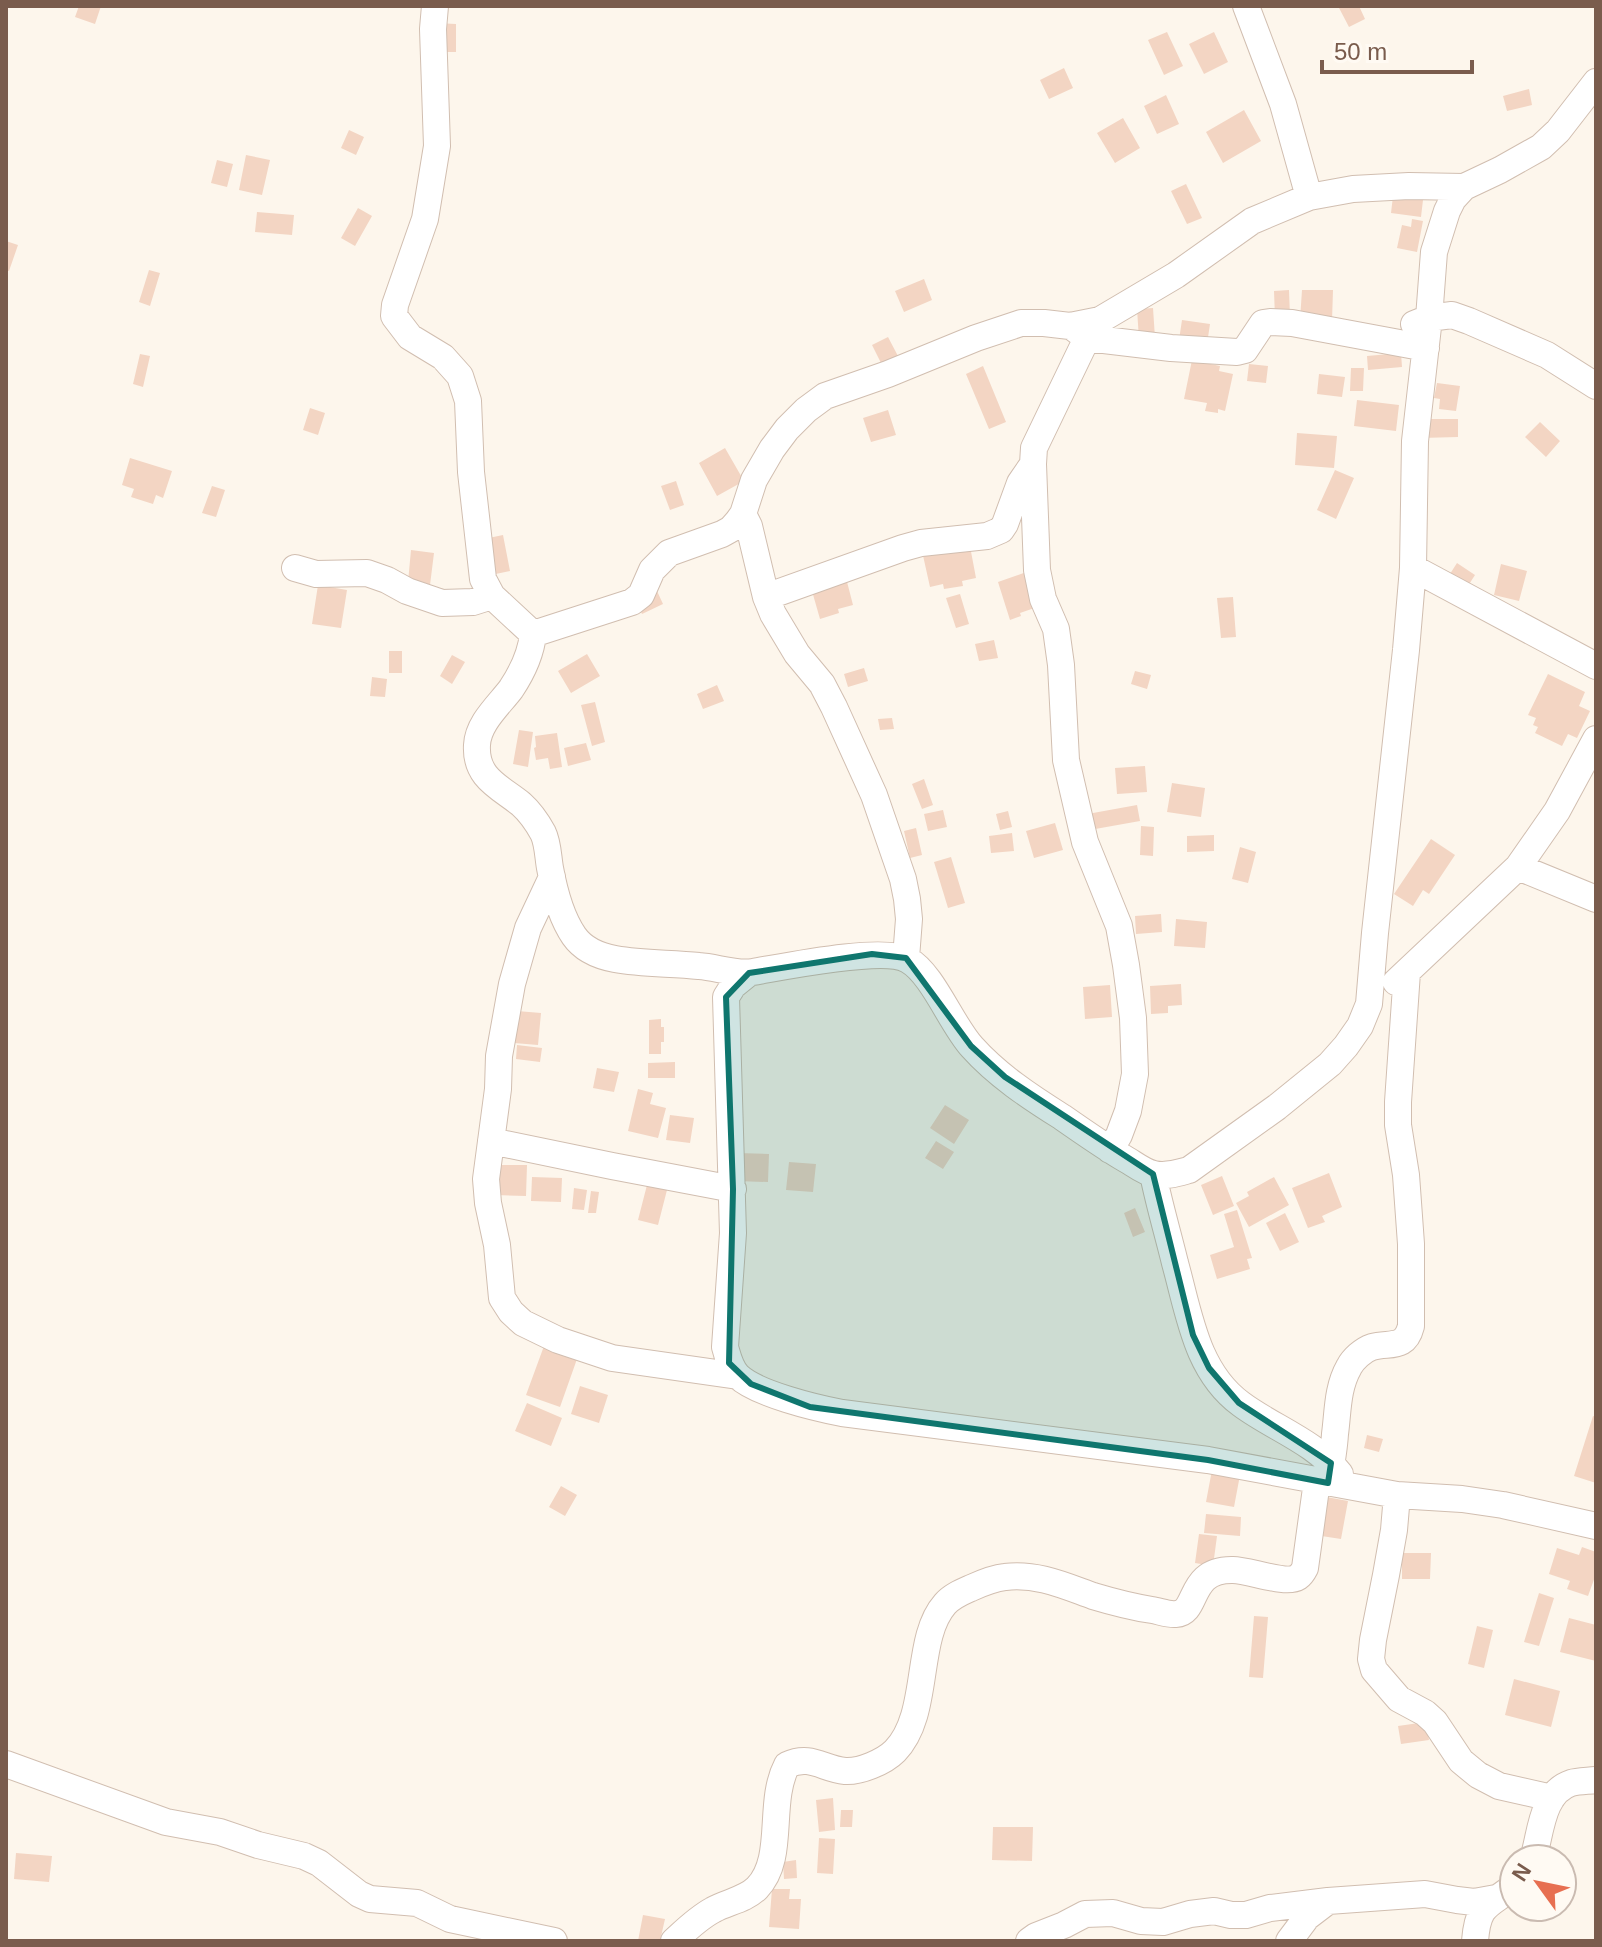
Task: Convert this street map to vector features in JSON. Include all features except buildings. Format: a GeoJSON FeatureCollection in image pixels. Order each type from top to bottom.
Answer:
{"type":"FeatureCollection","features":[{"type":"Feature","properties":{"kind":"street"},"geometry":{"type":"LineString","coordinates":[[435,6],[437,146],[425,219],[394,316],[410,337],[443,357],[460,376],[468,401],[471,472],[483,579],[492,596],[533,634]]}},
{"type":"Feature","properties":{"kind":"street"},"geometry":{"type":"LineString","coordinates":[[1246,6],[1283,104],[1309,197]]}},
{"type":"Feature","properties":{"kind":"street"},"geometry":{"type":"LineString","coordinates":[[533,634],[531,650],[522,671],[486,721],[476,748],[486,777],[500,791],[522,804],[545,836],[552,877],[575,939],[589,950],[614,959],[749,973],[872,954],[906,958],[939,996],[963,1035],[982,1057],[1017,1087],[1110,1150],[1153,1174],[1172,1175],[1189,1170],[1308,1084],[1330,1064],[1360,1026],[1369,1004],[1403,690],[1413,568],[1415,441],[1434,252],[1453,199],[1464,187],[1541,147],[1558,131],[1596,82]]}},
{"type":"Feature","properties":{"kind":"street"},"geometry":{"type":"LineString","coordinates":[[1110,1150],[1128,1111],[1135,1074],[1133,1018],[1119,926],[1085,842],[1066,760],[1056,629],[1043,599],[1037,570],[1034,448],[1086,328],[1176,275],[1252,221],[1309,197],[1353,189],[1464,187]]}},
{"type":"Feature","properties":{"kind":"street"},"geometry":{"type":"LineString","coordinates":[[1374,339],[1429,318],[1452,315],[1515,339],[1596,386]]}},
{"type":"Feature","properties":{"kind":"street"},"geometry":{"type":"LineString","coordinates":[[906,958],[907,899],[874,795],[822,684],[785,636],[773,614],[742,528],[754,480],[787,429],[825,396],[1021,323],[1086,328],[1171,348],[1237,352],[1245,350],[1263,323],[1292,323],[1426,348]]}},
{"type":"Feature","properties":{"kind":"street"},"geometry":{"type":"LineString","coordinates":[[766,597],[903,548],[921,543],[987,536],[1001,530],[1020,483],[1033,464]]}},
{"type":"Feature","properties":{"kind":"street"},"geometry":{"type":"LineString","coordinates":[[533,634],[632,602],[641,595],[652,570],[669,553],[742,528]]}},
{"type":"Feature","properties":{"kind":"street"},"geometry":{"type":"LineString","coordinates":[[295,568],[316,574],[367,573],[442,603],[473,602],[492,596]]}},
{"type":"Feature","properties":{"kind":"street"},"geometry":{"type":"LineString","coordinates":[[1413,568],[1596,666]]}},
{"type":"Feature","properties":{"kind":"street"},"geometry":{"type":"LineString","coordinates":[[1369,1004],[1518,867],[1557,811],[1596,739]]}},
{"type":"Feature","properties":{"kind":"street"},"geometry":{"type":"LineString","coordinates":[[1518,867],[1596,899]]}},
{"type":"Feature","properties":{"kind":"street"},"geometry":{"type":"LineString","coordinates":[[552,877],[528,928],[512,984],[499,1056],[498,1089],[486,1179],[502,1298],[523,1323],[558,1340],[612,1358],[738,1376],[810,1407],[1331,1478],[1397,1495],[1503,1505],[1596,1526]]}},
{"type":"Feature","properties":{"kind":"street"},"geometry":{"type":"LineString","coordinates":[[701,966],[721,984],[726,997],[733,1233],[725,1347],[729,1363],[738,1376]]}},
{"type":"Feature","properties":{"kind":"street"},"geometry":{"type":"LineString","coordinates":[[674,1941],[696,1920],[755,1891],[764,1879],[773,1860],[778,1785],[787,1765],[805,1760],[853,1771],[876,1763],[895,1751],[906,1734],[918,1699],[932,1630],[944,1605],[955,1596],[1004,1577],[1031,1577],[1056,1582],[1124,1605],[1175,1614],[1184,1612],[1190,1606],[1199,1584],[1216,1572],[1241,1570],[1288,1581],[1301,1575],[1331,1478],[1338,1401],[1349,1366],[1370,1348],[1401,1343],[1408,1336],[1411,1326],[1411,1244],[1406,1175],[1398,1125],[1407,972]]}},
{"type":"Feature","properties":{"kind":"street"},"geometry":{"type":"LineString","coordinates":[[726,997],[733,986],[749,973]]}},
{"type":"Feature","properties":{"kind":"street"},"geometry":{"type":"LineString","coordinates":[[491,1141],[733,1189]]}},
{"type":"Feature","properties":{"kind":"street"},"geometry":{"type":"LineString","coordinates":[[1153,1174],[1193,1335],[1209,1368],[1220,1385],[1239,1403],[1317,1450],[1331,1478]]}},
{"type":"Feature","properties":{"kind":"street"},"geometry":{"type":"LineString","coordinates":[[1397,1495],[1389,1560],[1373,1640],[1371,1659],[1374,1670],[1399,1699],[1435,1722],[1461,1761],[1478,1775],[1499,1786],[1552,1798]]}},
{"type":"Feature","properties":{"kind":"street"},"geometry":{"type":"LineString","coordinates":[[6,1764],[166,1822],[220,1832],[304,1856],[370,1899],[417,1903],[450,1919],[518,1937],[554,1941]]}},
{"type":"Feature","properties":{"kind":"street"},"geometry":{"type":"LineString","coordinates":[[1538,1843],[1544,1814],[1552,1798],[1569,1783],[1596,1780]]}},
{"type":"Feature","properties":{"kind":"street"},"geometry":{"type":"LineString","coordinates":[[1029,1941],[1085,1914],[1113,1913],[1141,1921],[1163,1922],[1190,1914],[1214,1911],[1246,1915],[1270,1908],[1328,1901],[1425,1894],[1474,1902],[1498,1894]]}},
{"type":"Feature","properties":{"kind":"street"},"geometry":{"type":"LineString","coordinates":[[1475,1941],[1476,1923],[1482,1910],[1498,1897]]}},
{"type":"Feature","properties":{"kind":"street"},"geometry":{"type":"LineString","coordinates":[[1289,1941],[1307,1917],[1328,1901]]}},
{"type":"Feature","properties":{"kind":"highlighted area"},"geometry":{"type":"Polygon","coordinates":[[[872,954],[906,958],[971,1046],[1005,1077],[1153,1174],[1193,1335],[1209,1368],[1239,1403],[1331,1463],[1328,1483],[1208,1460],[810,1407],[751,1384],[729,1363],[733,1189],[726,997],[749,973],[872,954]]]}}]}
